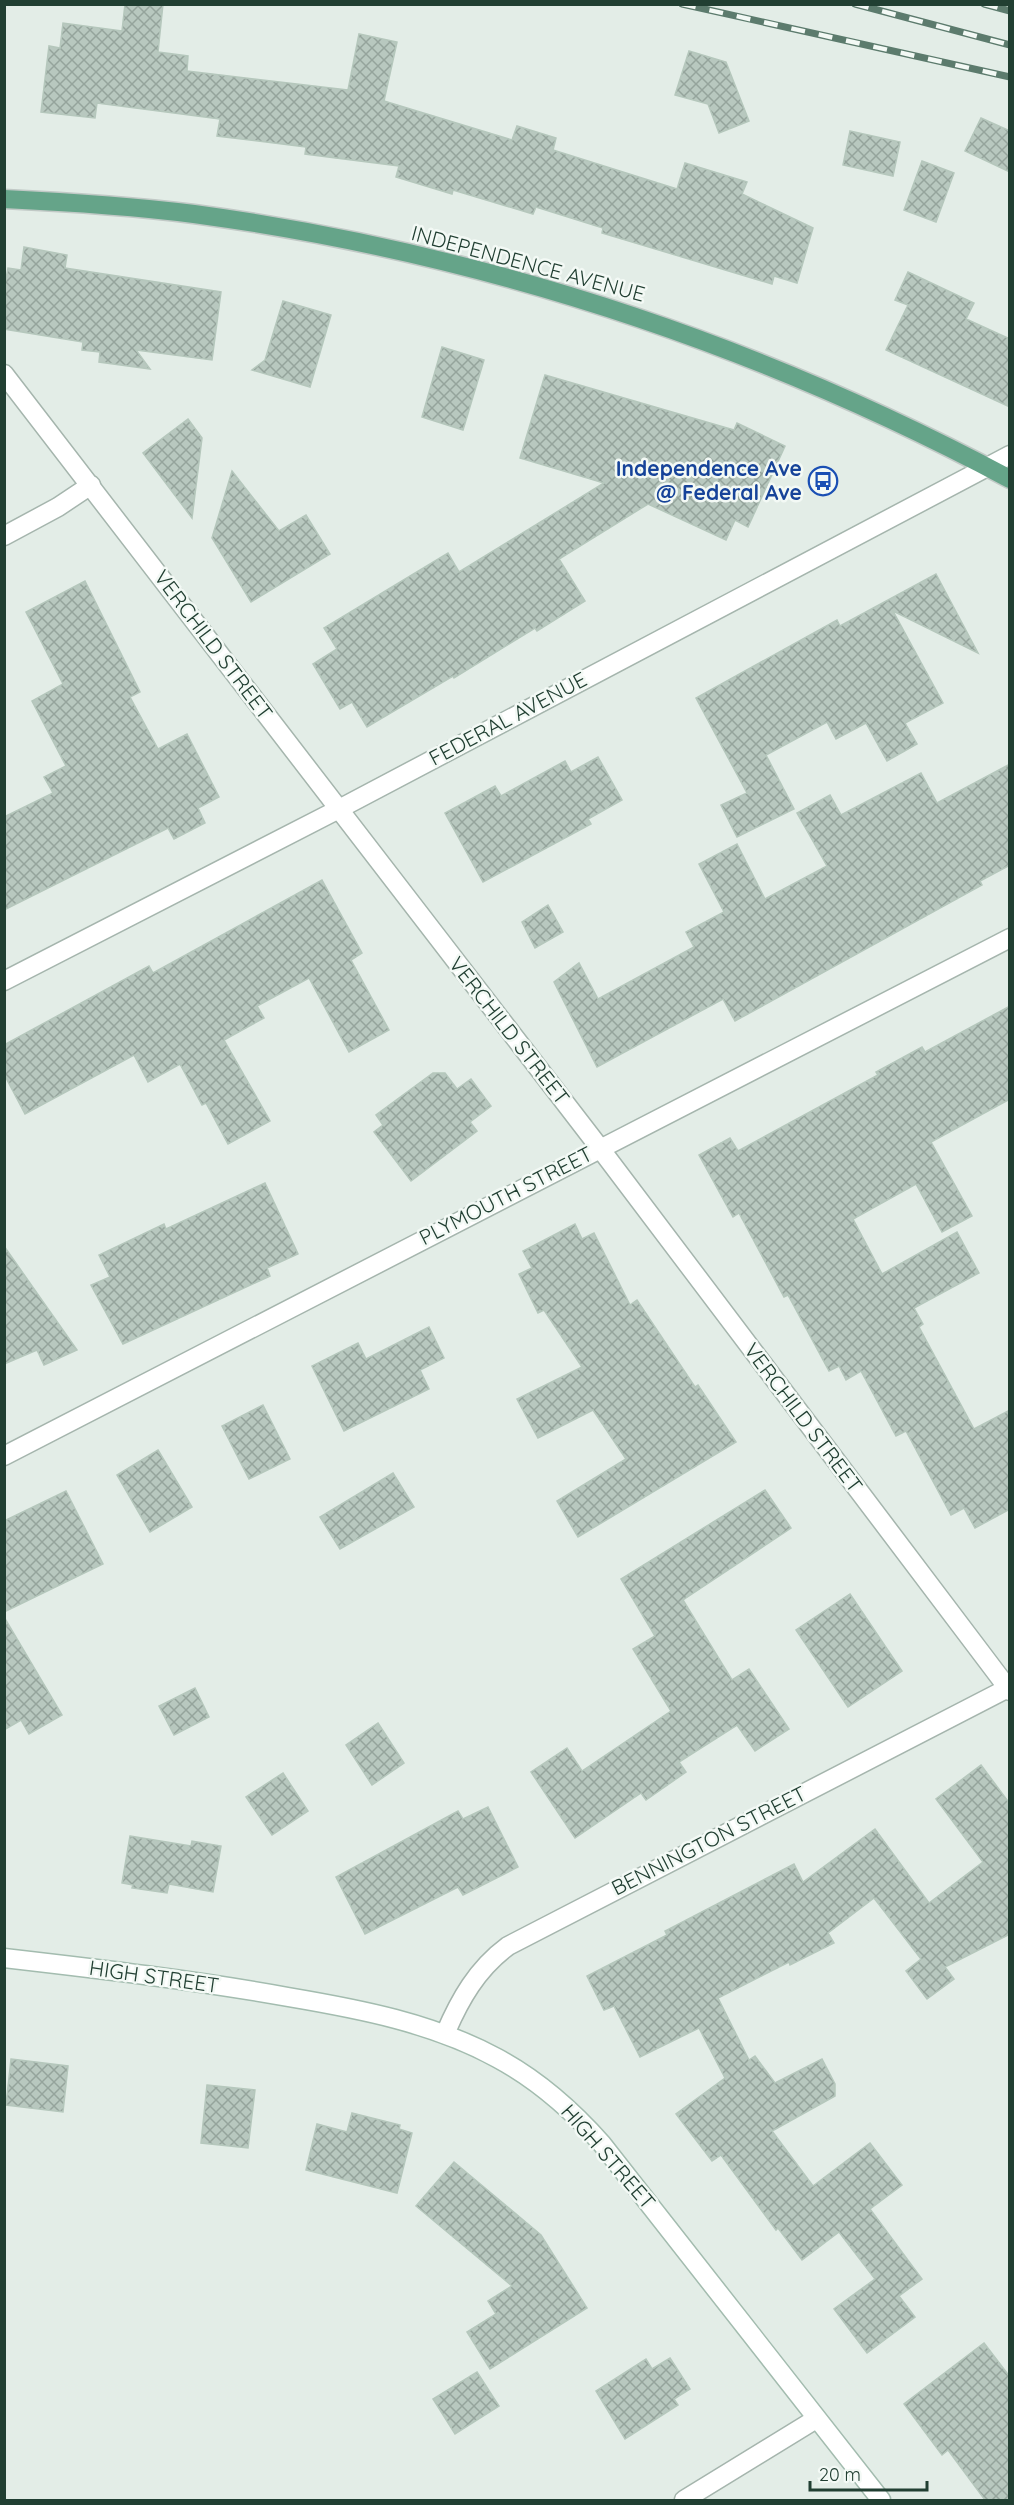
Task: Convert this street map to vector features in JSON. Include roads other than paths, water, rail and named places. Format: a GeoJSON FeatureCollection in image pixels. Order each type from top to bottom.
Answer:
{"type":"FeatureCollection","features":[{"type":"Feature","properties":{"kind":"main road","name":"INDEPENDENCE AVENUE"},"geometry":{"type":"LineString","coordinates":[[4,199],[137,208],[250,223],[364,243],[537,286],[652,321],[771,367],[882,416],[1010,479]]}},
{"type":"Feature","properties":{"kind":"street","name":"VERCHILD STREET"},"geometry":{"type":"LineString","coordinates":[[4,374],[599,1148],[1009,1689]]}},
{"type":"Feature","properties":{"kind":"street","name":"FEDERAL AVENUE"},"geometry":{"type":"LineString","coordinates":[[4,981],[339,809],[1010,455]]}},
{"type":"Feature","properties":{"kind":"street"},"geometry":{"type":"LineString","coordinates":[[4,536],[58,507],[91,485]]}},
{"type":"Feature","properties":{"kind":"street","name":"PLYMOUTH STREET"},"geometry":{"type":"LineString","coordinates":[[4,1456],[1010,938]]}},
{"type":"Feature","properties":{"kind":"street","name":"BENNINGTON STREET"},"geometry":{"type":"LineString","coordinates":[[445,2034],[469,1987],[493,1958],[508,1946],[1009,1689]]}},
{"type":"Feature","properties":{"kind":"street","name":"HIGH STREET"},"geometry":{"type":"LineString","coordinates":[[4,1958],[232,1987],[362,2011],[445,2034],[518,2070],[562,2102],[582,2121],[627,2175],[881,2500]]}},
{"type":"Feature","properties":{"kind":"street"},"geometry":{"type":"LineString","coordinates":[[684,2500],[816,2419]]}},
{"type":"Feature","properties":{"kind":"railway"},"geometry":{"type":"LineString","coordinates":[[682,4],[1010,77]]}},
{"type":"Feature","properties":{"kind":"railway"},"geometry":{"type":"LineString","coordinates":[[855,4],[1010,45]]}},
{"type":"Feature","properties":{"kind":"railway"},"geometry":{"type":"LineString","coordinates":[[984,4],[1010,11]]}},
{"type":"Feature","properties":{"kind":"place","name":"Independence Ave @ Federal Ave"},"geometry":{"type":"Point","coordinates":[823,481]}}]}
